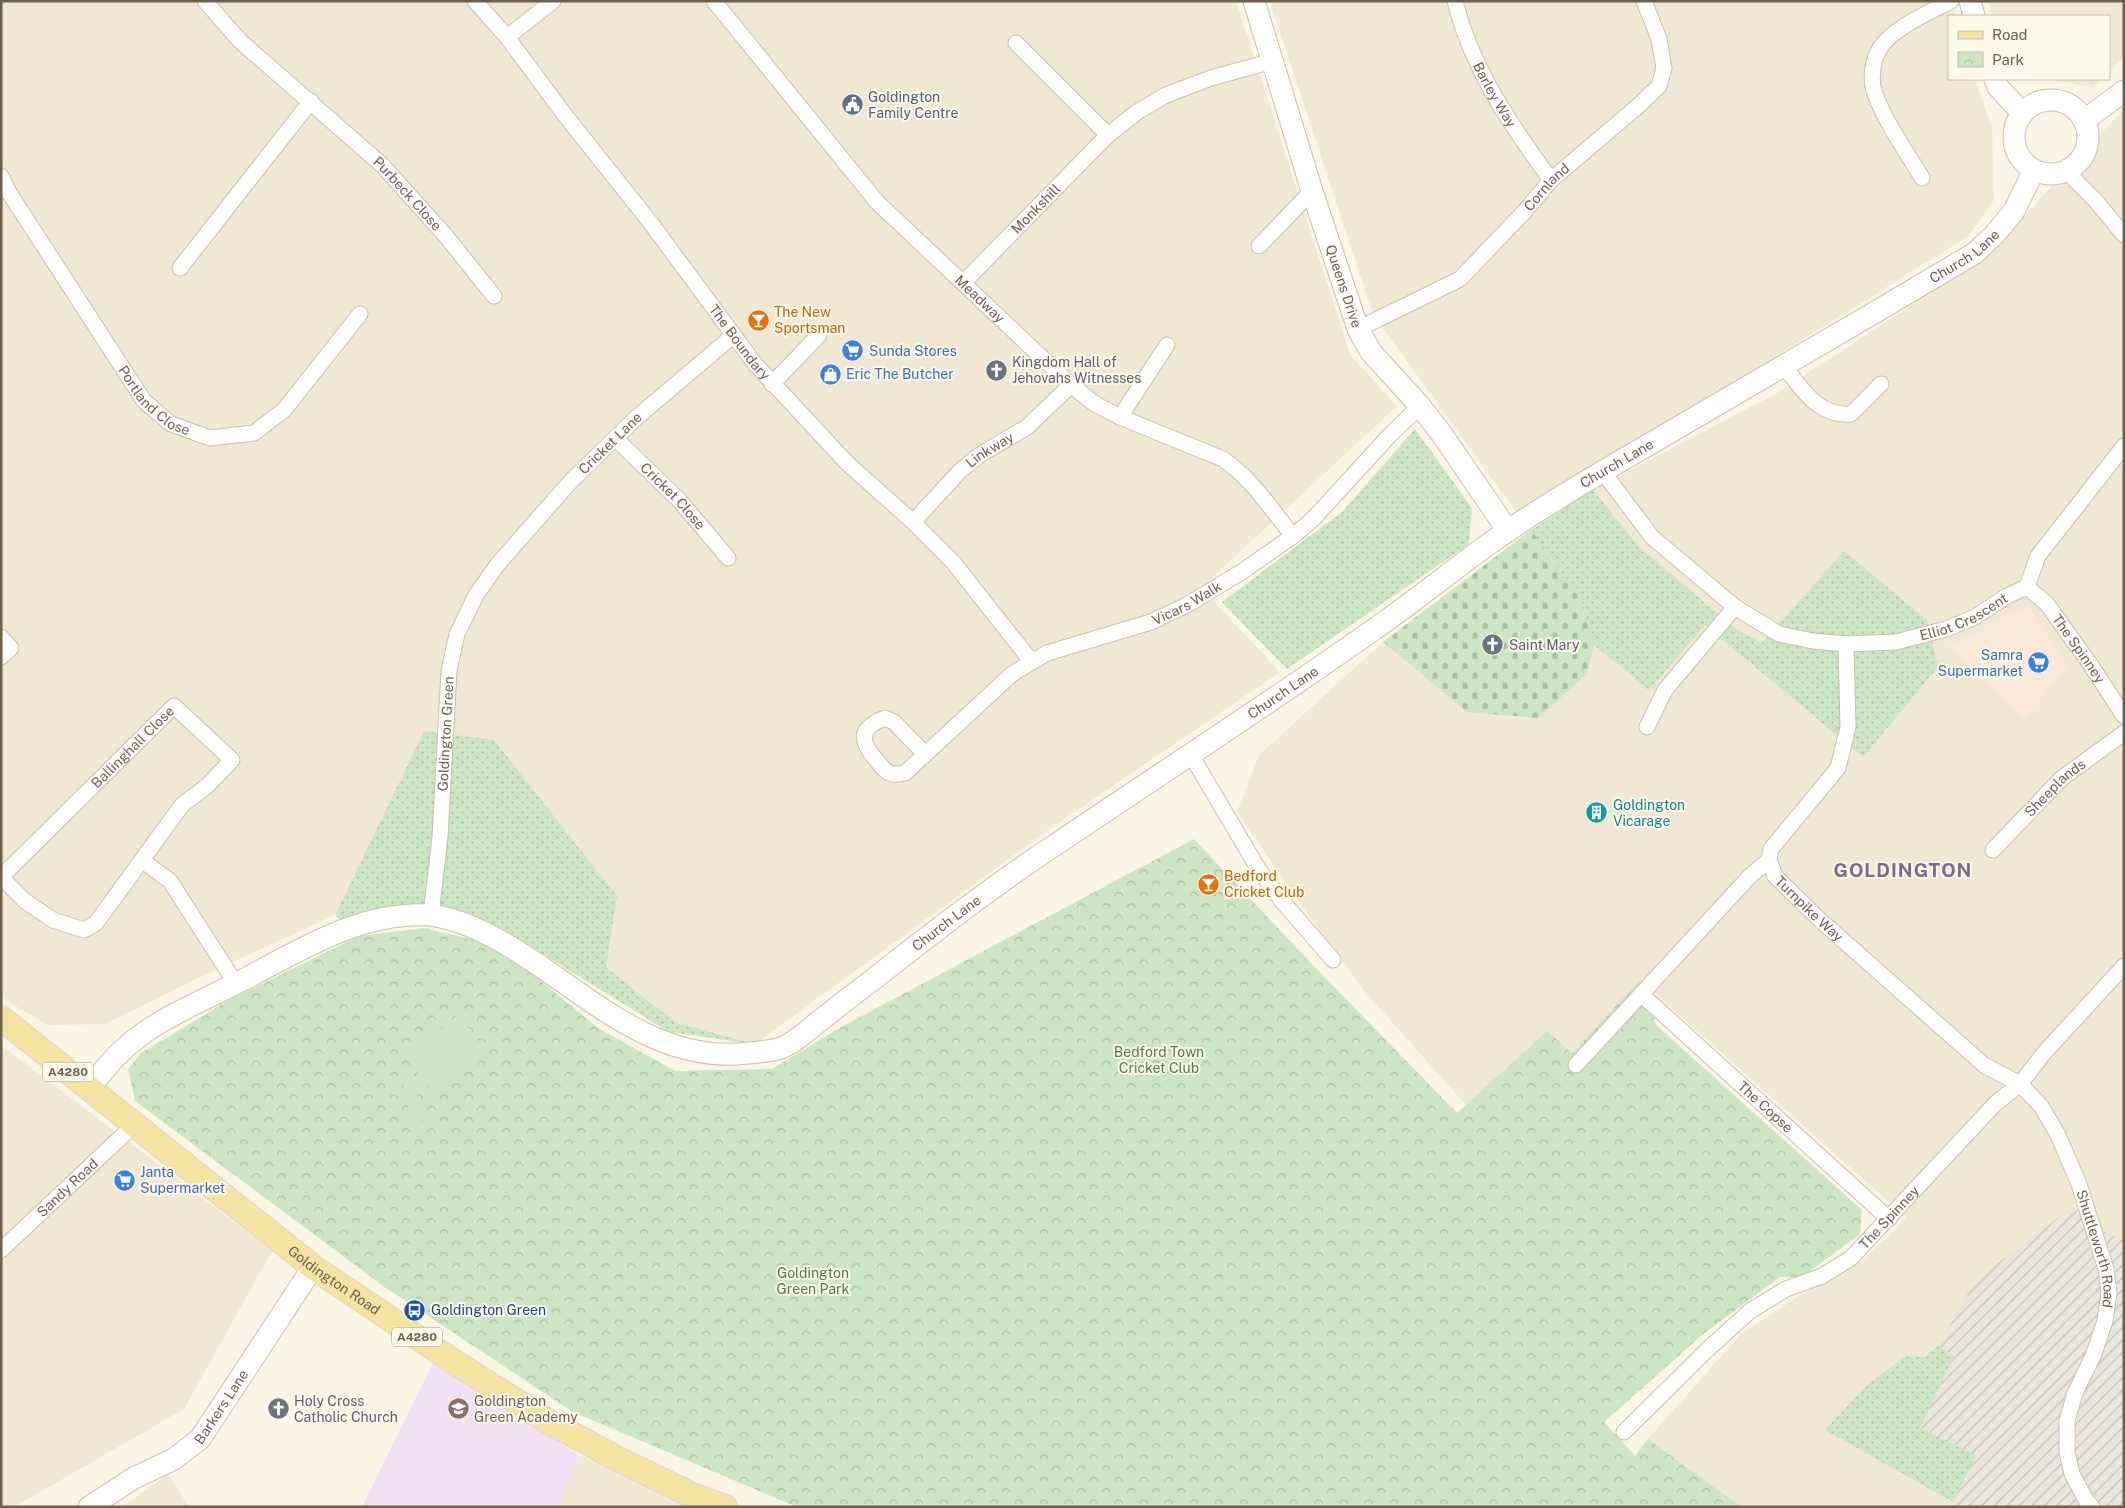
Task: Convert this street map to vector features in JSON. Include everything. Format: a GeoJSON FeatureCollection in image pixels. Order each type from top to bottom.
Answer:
{"type":"FeatureCollection","features":[{"type":"Feature","properties":{"kind":"main road","name":"Goldington Road"},"geometry":{"type":"LineString","coordinates":[[1,1018],[313,1267],[448,1358],[546,1420],[689,1501],[725,1507]]}},
{"type":"Feature","properties":{"kind":"street","name":"Purbeck Close"},"geometry":{"type":"LineString","coordinates":[[205,1],[240,41],[311,101],[382,165],[445,235],[494,296]]}},
{"type":"Feature","properties":{"kind":"street","name":"The Boundary"},"geometry":{"type":"LineString","coordinates":[[475,1],[507,37],[564,114],[682,263],[772,384],[847,463],[913,522],[953,562],[1031,661]]}},
{"type":"Feature","properties":{"kind":"street"},"geometry":{"type":"LineString","coordinates":[[507,37],[553,1]]}},
{"type":"Feature","properties":{"kind":"street","name":"Meadway"},"geometry":{"type":"LineString","coordinates":[[714,1],[877,202],[1071,384],[1095,404],[1120,417],[1223,459],[1238,469],[1293,536]]}},
{"type":"Feature","properties":{"kind":"street","name":"Queens Drive"},"geometry":{"type":"LineString","coordinates":[[1254,1],[1312,191],[1358,329],[1371,352],[1420,406],[1469,472],[1508,531]]}},
{"type":"Feature","properties":{"kind":"street","name":"Barley Way"},"geometry":{"type":"LineString","coordinates":[[1455,1],[1462,28],[1486,82],[1512,127],[1551,180]]}},
{"type":"Feature","properties":{"kind":"street","name":"Cornland"},"geometry":{"type":"LineString","coordinates":[[1358,329],[1460,278],[1551,180],[1659,86],[1664,68],[1659,39],[1644,1]]}},
{"type":"Feature","properties":{"kind":"street"},"geometry":{"type":"LineString","coordinates":[[1922,178],[1880,106],[1873,86],[1873,66],[1879,49],[1895,34],[1913,21],[1951,1]]}},
{"type":"Feature","properties":{"kind":"street"},"geometry":{"type":"LineString","coordinates":[[1970,1],[1974,15]]}},
{"type":"Feature","properties":{"kind":"street"},"geometry":{"type":"LineString","coordinates":[[1016,43],[1108,135]]}},
{"type":"Feature","properties":{"kind":"street","name":"Monkshill"},"geometry":{"type":"LineString","coordinates":[[963,284],[1108,135],[1136,112],[1166,95],[1211,78],[1273,61]]}},
{"type":"Feature","properties":{"kind":"street"},"geometry":{"type":"LineString","coordinates":[[1994,80],[1998,87],[2021,112]]}},
{"type":"Feature","properties":{"kind":"street"},"geometry":{"type":"LineString","coordinates":[[2085,120],[2124,91]]}},
{"type":"Feature","properties":{"kind":"street"},"geometry":{"type":"LineString","coordinates":[[2053,99],[2072,106],[2085,120],[2089,136],[2084,157],[2067,172],[2050,176],[2033,172],[2018,158],[2012,133],[2021,112],[2035,102],[2053,99]]}},
{"type":"Feature","properties":{"kind":"street"},"geometry":{"type":"LineString","coordinates":[[180,268],[311,101]]}},
{"type":"Feature","properties":{"kind":"street","name":"Church Lane"},"geometry":{"type":"LineString","coordinates":[[431,915],[474,927],[510,946],[628,1026],[671,1046],[716,1055],[754,1053],[782,1048],[798,1038],[873,979],[1051,847],[1191,755],[1388,619],[1508,531],[1603,472],[1975,253],[1995,234],[2014,211],[2033,172]]}},
{"type":"Feature","properties":{"kind":"street"},"geometry":{"type":"LineString","coordinates":[[2067,172],[2095,200],[2124,235]]}},
{"type":"Feature","properties":{"kind":"street","name":"Portland Close"},"geometry":{"type":"LineString","coordinates":[[1,176],[10,194],[144,401],[171,424],[210,438],[254,432],[284,410],[360,314]]}},
{"type":"Feature","properties":{"kind":"street"},"geometry":{"type":"LineString","coordinates":[[1259,246],[1312,191]]}},
{"type":"Feature","properties":{"kind":"street","name":"Cricket Lane"},"geometry":{"type":"LineString","coordinates":[[498,564],[571,481],[615,438],[734,335]]}},
{"type":"Feature","properties":{"kind":"street"},"geometry":{"type":"LineString","coordinates":[[772,384],[819,336]]}},
{"type":"Feature","properties":{"kind":"street"},"geometry":{"type":"LineString","coordinates":[[1120,417],[1167,345]]}},
{"type":"Feature","properties":{"kind":"street"},"geometry":{"type":"LineString","coordinates":[[1784,366],[1803,391],[1824,410],[1837,416],[1851,414],[1881,384]]}},
{"type":"Feature","properties":{"kind":"street","name":"Linkway"},"geometry":{"type":"LineString","coordinates":[[913,522],[972,461],[1027,427],[1071,384]]}},
{"type":"Feature","properties":{"kind":"street","name":"Vicars Walk"},"geometry":{"type":"LineString","coordinates":[[924,753],[1012,674],[1031,661],[1047,653],[1151,622],[1187,605],[1243,571],[1293,536],[1330,502],[1390,435],[1420,406]]}},
{"type":"Feature","properties":{"kind":"street","name":"Cricket Close"},"geometry":{"type":"LineString","coordinates":[[615,438],[680,501],[728,558]]}},
{"type":"Feature","properties":{"kind":"street"},"geometry":{"type":"LineString","coordinates":[[2027,587],[2038,556],[2124,446]]}},
{"type":"Feature","properties":{"kind":"street","name":"Elliot Crescent"},"geometry":{"type":"LineString","coordinates":[[1603,472],[1652,536],[1735,607],[1779,634],[1813,641],[1846,644],[1896,642],[1946,630],[1975,617],[2008,596],[2027,587]]}},
{"type":"Feature","properties":{"kind":"street","name":"Goldington Green"},"geometry":{"type":"LineString","coordinates":[[431,915],[440,837],[449,671],[458,634],[476,595],[498,564]]}},
{"type":"Feature","properties":{"kind":"street","name":"The Spinney"},"geometry":{"type":"LineString","coordinates":[[2027,587],[2047,604],[2124,716]]}},
{"type":"Feature","properties":{"kind":"street"},"geometry":{"type":"LineString","coordinates":[[1647,727],[1665,690],[1735,607]]}},
{"type":"Feature","properties":{"kind":"street","name":"Turnpike Way"},"geometry":{"type":"LineString","coordinates":[[1846,644],[1848,727],[1838,768],[1771,849],[1769,860],[1775,876],[1820,920],[1984,1065],[2020,1084]]}},
{"type":"Feature","properties":{"kind":"street","name":"Ballinghall Close"},"geometry":{"type":"LineString","coordinates":[[174,706],[232,760],[207,786],[182,805],[96,923],[84,930],[53,920],[25,901],[1,877],[174,706]]}},
{"type":"Feature","properties":{"kind":"street","name":"Sheeplands"},"geometry":{"type":"LineString","coordinates":[[1993,850],[2062,778],[2124,733]]}},
{"type":"Feature","properties":{"kind":"street"},"geometry":{"type":"LineString","coordinates":[[1191,755],[1259,870],[1282,901],[1333,960]]}},
{"type":"Feature","properties":{"kind":"street"},"geometry":{"type":"LineString","coordinates":[[1576,1065],[1750,876],[1769,860]]}},
{"type":"Feature","properties":{"kind":"street"},"geometry":{"type":"LineString","coordinates":[[143,861],[170,881],[236,984]]}},
{"type":"Feature","properties":{"kind":"street"},"geometry":{"type":"LineString","coordinates":[[90,1089],[106,1066],[136,1037],[171,1015],[236,984],[305,947],[353,925],[393,917],[431,915]]}},
{"type":"Feature","properties":{"kind":"street","name":"The Spinney"},"geometry":{"type":"LineString","coordinates":[[1624,1432],[1707,1350],[1750,1311],[1786,1289],[1822,1276],[1851,1258],[1996,1103],[2020,1084],[2044,1052],[2124,966]]}},
{"type":"Feature","properties":{"kind":"street","name":"The Copse"},"geometry":{"type":"LineString","coordinates":[[1641,994],[1888,1219]]}},
{"type":"Feature","properties":{"kind":"street","name":"Shuttleworth Road"},"geometry":{"type":"LineString","coordinates":[[2020,1084],[2041,1106],[2057,1133],[2078,1184],[2106,1268],[2109,1293],[2106,1321],[2093,1356],[2075,1393],[2067,1421],[2067,1452],[2072,1474],[2086,1500],[2092,1507]]}},
{"type":"Feature","properties":{"kind":"street","name":"Sandy Road"},"geometry":{"type":"LineString","coordinates":[[1,1250],[135,1124]]}},
{"type":"Feature","properties":{"kind":"street","name":"Barkers Lane"},"geometry":{"type":"LineString","coordinates":[[89,1507],[134,1478],[174,1459],[200,1439],[313,1267]]}},
{"type":"Feature","properties":{"kind":"shaded area"},"geometry":{"type":"Polygon","coordinates":[[[1,1],[1236,1],[1350,355],[1397,406],[1201,588],[1280,672],[1044,833],[755,1044],[676,1023],[606,967],[617,896],[424,731],[335,915],[202,976],[105,1024],[47,1025],[1,997],[1,1]]]}},
{"type":"Feature","properties":{"kind":"shaded area"},"geometry":{"type":"Polygon","coordinates":[[[1270,1],[1950,1],[1955,15],[1948,15],[1948,80],[1975,80],[1992,128],[1994,200],[1967,237],[1519,516],[1373,314],[1270,1]]]}},
{"type":"Feature","properties":{"kind":"shaded area"},"geometry":{"type":"Polygon","coordinates":[[[1987,1],[2124,1],[2124,57],[2110,71],[2110,15],[1993,15],[1987,1]]]}},
{"type":"Feature","properties":{"kind":"shaded area"},"geometry":{"type":"Polygon","coordinates":[[[2054,80],[2101,80],[2093,87],[2054,80]]]}},
{"type":"Feature","properties":{"kind":"shaded area"},"geometry":{"type":"Polygon","coordinates":[[[2124,109],[2124,1240],[2109,1234],[2072,1207],[1976,1455],[1951,1507],[1742,1507],[1648,1439],[1741,1334],[1799,1296],[1862,1261],[1907,1218],[1640,980],[1572,1053],[1466,1105],[1367,994],[1311,919],[1237,812],[1259,755],[1383,642],[1467,712],[1581,600],[1531,530],[1593,490],[1779,392],[1988,255],[2124,109]]]}},
{"type":"Feature","properties":{"kind":"shaded area"},"geometry":{"type":"Polygon","coordinates":[[[2028,606],[2069,667],[2023,719],[1948,647],[2003,616],[2028,606]]]}},
{"type":"Feature","properties":{"kind":"shaded area"},"geometry":{"type":"Polygon","coordinates":[[[1,1045],[272,1251],[184,1409],[14,1507],[1,1507],[1,1045]]]}},
{"type":"Feature","properties":{"kind":"shaded area"},"geometry":{"type":"Polygon","coordinates":[[[2072,1207],[2109,1234],[2124,1240],[2124,1507],[1951,1507],[1975,1455],[1920,1428],[1954,1356],[1938,1346],[1976,1280],[2072,1207]]]}},
{"type":"Feature","properties":{"kind":"shaded area","name":"Goldington Green Academy"},"geometry":{"type":"Polygon","coordinates":[[[433,1363],[579,1455],[558,1507],[362,1507],[433,1363]]]}},
{"type":"Feature","properties":{"kind":"shaded area"},"geometry":{"type":"Polygon","coordinates":[[[579,1455],[700,1507],[558,1507],[579,1455]]]}},
{"type":"Feature","properties":{"kind":"shaded area"},"geometry":{"type":"Polygon","coordinates":[[[168,1474],[189,1507],[123,1507],[168,1474]]]}},
{"type":"Feature","properties":{"kind":"green space"},"geometry":{"type":"Polygon","coordinates":[[[1415,429],[1472,508],[1469,544],[1287,669],[1222,602],[1342,512],[1415,429]]]}},
{"type":"Feature","properties":{"kind":"green space"},"geometry":{"type":"Polygon","coordinates":[[[1593,490],[1638,546],[1737,630],[1762,643],[1844,551],[1927,620],[1938,667],[1863,757],[1705,625],[1649,690],[1594,645],[1581,600],[1531,530],[1593,490]]]}},
{"type":"Feature","properties":{"kind":"green space"},"geometry":{"type":"Polygon","coordinates":[[[1531,530],[1581,600],[1594,645],[1587,674],[1538,718],[1467,712],[1383,642],[1531,530]]]}},
{"type":"Feature","properties":{"kind":"green space"},"geometry":{"type":"Polygon","coordinates":[[[424,731],[494,740],[617,896],[606,967],[676,1023],[755,1044],[669,1032],[499,927],[462,913],[342,921],[335,915],[424,731]]]}},
{"type":"Feature","properties":{"kind":"green space","name":"Goldington Green Park"},"geometry":{"type":"Polygon","coordinates":[[[1194,839],[1309,961],[1457,1113],[1547,1031],[1572,1053],[1640,980],[1656,1025],[1862,1210],[1860,1234],[1802,1277],[1780,1277],[1702,1335],[1604,1422],[1635,1456],[1648,1439],[1742,1507],[797,1507],[573,1412],[386,1288],[135,1101],[128,1069],[141,1053],[229,1000],[359,936],[424,928],[474,940],[520,964],[598,1028],[675,1071],[772,1069],[843,1026],[1194,839]]]}},
{"type":"Feature","properties":{"kind":"green space"},"geometry":{"type":"Polygon","coordinates":[[[458,1015],[485,1050],[432,1091],[405,1057],[458,1015]]]}},
{"type":"Feature","properties":{"kind":"green space"},"geometry":{"type":"Polygon","coordinates":[[[413,1079],[424,1120],[412,1123],[402,1082],[413,1079]]]}},
{"type":"Feature","properties":{"kind":"green space"},"geometry":{"type":"Polygon","coordinates":[[[1938,1346],[1954,1356],[1920,1428],[1976,1455],[1953,1502],[1825,1430],[1864,1388],[1905,1356],[1924,1357],[1938,1346]]]}},
{"type":"Feature","properties":{"kind":"place","name":"Goldington Family Centre"},"geometry":{"type":"Point","coordinates":[852,105]}},
{"type":"Feature","properties":{"kind":"place","name":"The New Sportsman"},"geometry":{"type":"Point","coordinates":[758,320]}},
{"type":"Feature","properties":{"kind":"place","name":"Sunda Stores"},"geometry":{"type":"Point","coordinates":[853,351]}},
{"type":"Feature","properties":{"kind":"place","name":"Kingdom Hall of Jehovahs Witnesses"},"geometry":{"type":"Point","coordinates":[996,370]}},
{"type":"Feature","properties":{"kind":"place","name":"Eric The Butcher"},"geometry":{"type":"Point","coordinates":[830,374]}},
{"type":"Feature","properties":{"kind":"place","name":"Saint Mary"},"geometry":{"type":"Point","coordinates":[1493,645]}},
{"type":"Feature","properties":{"kind":"place","name":"Samra Supermarket"},"geometry":{"type":"Point","coordinates":[2039,663]}},
{"type":"Feature","properties":{"kind":"place","name":"Goldington Vicarage"},"geometry":{"type":"Point","coordinates":[1597,813]}},
{"type":"Feature","properties":{"kind":"place","name":"Bedford Cricket Club"},"geometry":{"type":"Point","coordinates":[1208,884]}},
{"type":"Feature","properties":{"kind":"place","name":"Janta Supermarket"},"geometry":{"type":"Point","coordinates":[124,1180]}},
{"type":"Feature","properties":{"kind":"place","name":"Goldington Green"},"geometry":{"type":"Point","coordinates":[415,1310]}},
{"type":"Feature","properties":{"kind":"place","name":"Holy Cross Catholic Church"},"geometry":{"type":"Point","coordinates":[278,1409]}},
{"type":"Feature","properties":{"kind":"place","name":"Goldington Green Academy"},"geometry":{"type":"Point","coordinates":[458,1409]}},
{"type":"Feature","properties":{"kind":"district","name":"GOLDINGTON"},"geometry":{"type":"Point","coordinates":[1903,870]}},
{"type":"Feature","properties":{"kind":"park label","name":"Bedford Town Cricket Club"},"geometry":{"type":"Point","coordinates":[1159,1060]}}]}
